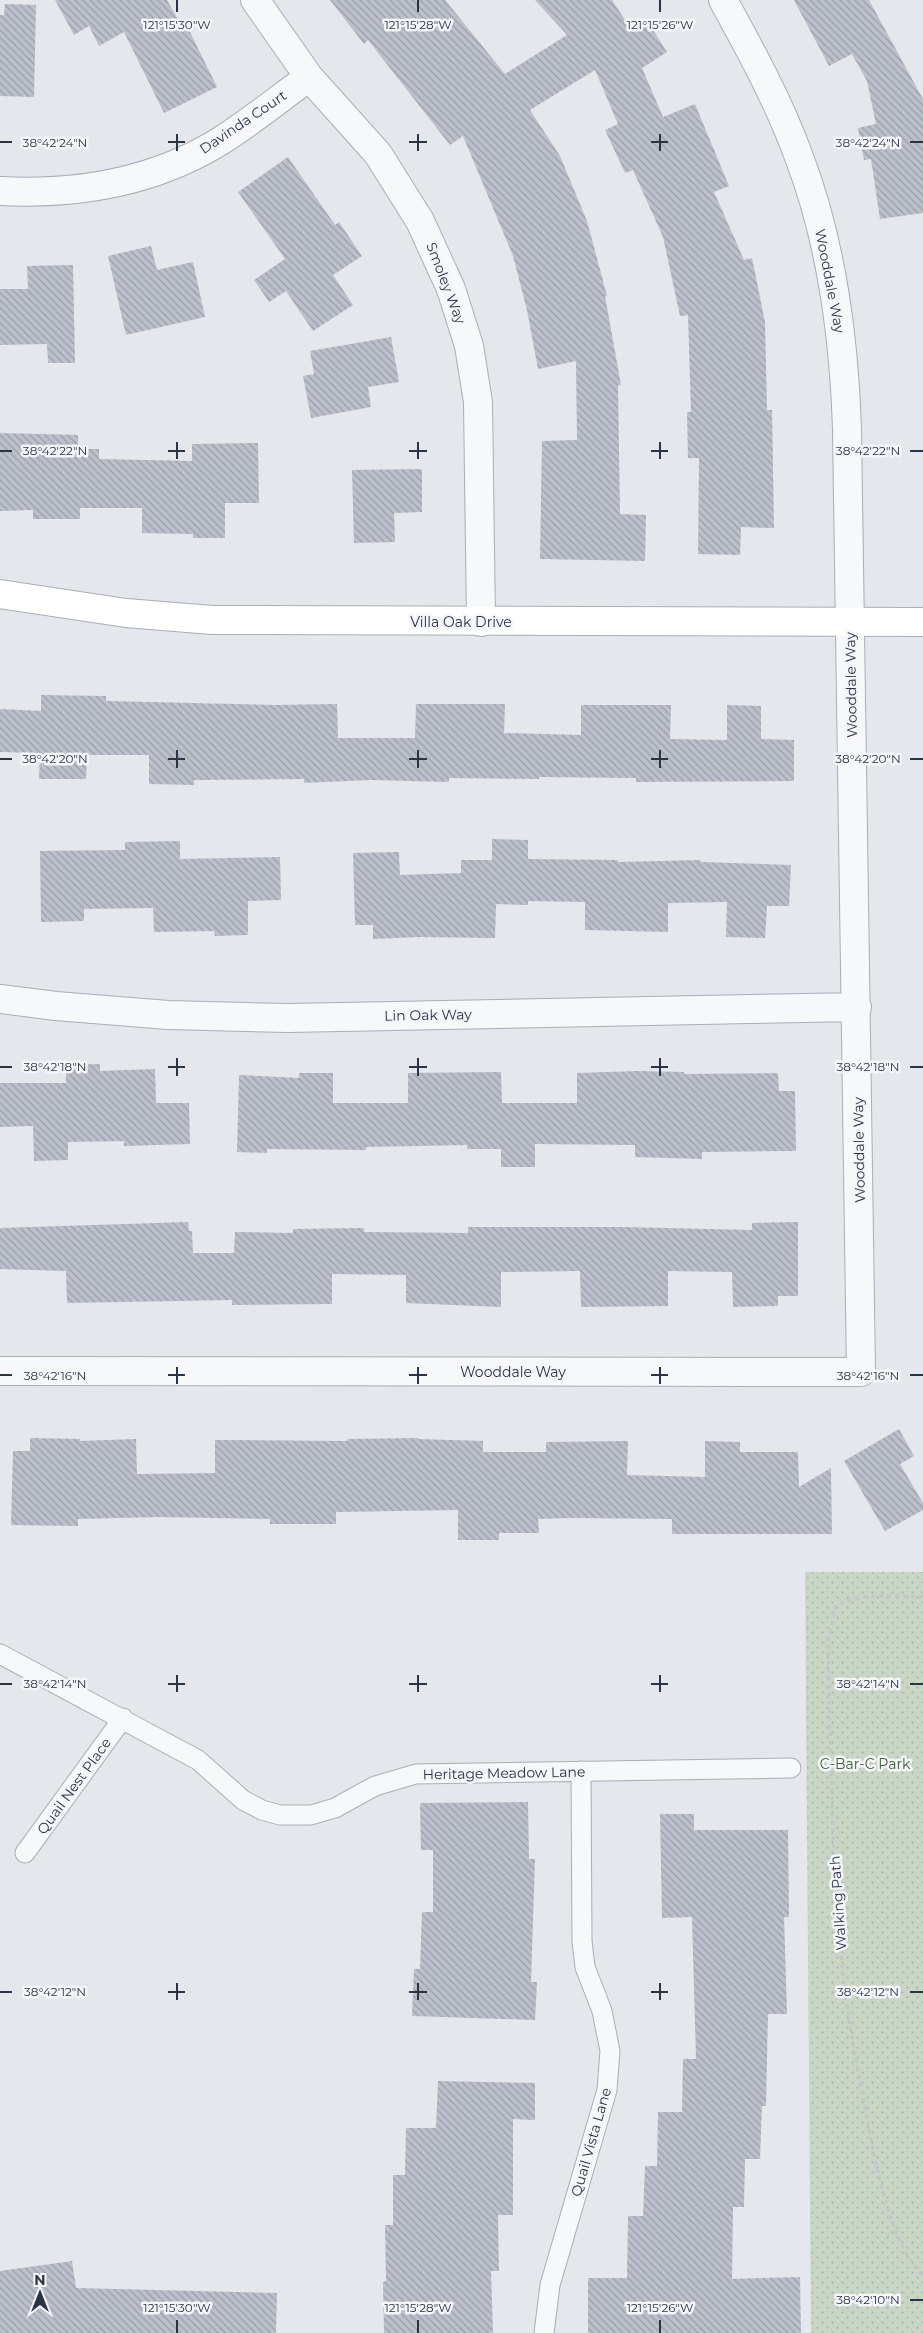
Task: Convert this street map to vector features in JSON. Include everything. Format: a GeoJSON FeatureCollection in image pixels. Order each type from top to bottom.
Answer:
{"type":"FeatureCollection","features":[{"type":"Feature","properties":{"kind":"street","name":"Smoley Way"},"geometry":{"type":"LineString","coordinates":[[255,0],[309,77],[378,154],[408,198],[438,258],[458,308],[469,346],[478,402],[481,622]]}},
{"type":"Feature","properties":{"kind":"street","name":"Wooddale Way"},"geometry":{"type":"LineString","coordinates":[[0,1371],[861,1372],[857,1007],[846,392],[832,281],[814,203],[799,157],[760,67],[723,0]]}},
{"type":"Feature","properties":{"kind":"street","name":"Davinda Court"},"geometry":{"type":"LineString","coordinates":[[0,191],[53,192],[84,189],[119,183],[148,175],[176,164],[223,140],[309,77]]}},
{"type":"Feature","properties":{"kind":"street","name":"Villa Oak Drive"},"geometry":{"type":"LineString","coordinates":[[0,594],[126,613],[212,620],[923,622]]}},
{"type":"Feature","properties":{"kind":"street","name":"Lin Oak Way"},"geometry":{"type":"LineString","coordinates":[[0,999],[56,1006],[168,1015],[288,1018],[857,1007]]}},
{"type":"Feature","properties":{"kind":"lane","name":"Heritage Meadow Lane"},"geometry":{"type":"LineString","coordinates":[[0,1654],[123,1718],[198,1760],[243,1800],[262,1810],[280,1816],[311,1816],[335,1808],[375,1786],[416,1774],[791,1768]]}},
{"type":"Feature","properties":{"kind":"lane","name":"Quail Nest Place"},"geometry":{"type":"LineString","coordinates":[[25,1853],[123,1718]]}},
{"type":"Feature","properties":{"kind":"lane","name":"Quail Vista Lane"},"geometry":{"type":"LineString","coordinates":[[544,2333],[550,2285],[607,2090],[610,2051],[602,2011],[585,1967],[582,1941],[581,1771]]}},
{"type":"Feature","properties":{"kind":"path","name":"Walking Path"},"geometry":{"type":"LineString","coordinates":[[923,1597],[864,1596],[836,1606],[828,1641],[836,1894],[844,1984],[853,2047],[887,2206],[911,2264],[923,2276]]}},
{"type":"Feature","properties":{"kind":"green space","name":"C-Bar-C Park"},"geometry":{"type":"Polygon","coordinates":[[[805,1572],[923,1572],[923,2333],[811,2333],[805,1572]]]}},
{"type":"Feature","properties":{"kind":"building"},"geometry":{"type":"Polygon","coordinates":[[[55,0],[167,0],[184,30],[188,28],[217,87],[164,113],[124,32],[99,46],[89,26],[74,35],[55,0]]]}},
{"type":"Feature","properties":{"kind":"building"},"geometry":{"type":"Polygon","coordinates":[[[330,0],[445,0],[505,74],[567,35],[535,0],[612,0],[633,32],[648,22],[667,52],[642,68],[663,117],[695,104],[729,186],[714,192],[744,260],[752,258],[765,322],[767,410],[772,410],[774,528],[741,527],[740,555],[698,554],[699,458],[688,458],[687,412],[691,412],[688,315],[680,316],[663,237],[633,170],[625,173],[605,130],[618,124],[595,70],[530,110],[560,156],[587,221],[607,296],[605,296],[621,385],[618,385],[620,514],[646,515],[645,561],[540,559],[542,441],[577,440],[576,361],[538,369],[527,310],[513,256],[463,136],[450,145],[368,40],[364,44],[330,0]]]}},
{"type":"Feature","properties":{"kind":"building"},"geometry":{"type":"Polygon","coordinates":[[[794,0],[869,0],[923,99],[923,213],[880,219],[871,159],[864,160],[858,128],[876,124],[867,81],[852,54],[829,66],[794,0]]]}},
{"type":"Feature","properties":{"kind":"building"},"geometry":{"type":"Polygon","coordinates":[[[5,4],[36,5],[34,97],[0,96],[0,15],[4,15],[5,4]]]}},
{"type":"Feature","properties":{"kind":"building"},"geometry":{"type":"Polygon","coordinates":[[[288,157],[335,225],[339,222],[362,256],[333,275],[353,305],[313,331],[286,291],[269,302],[254,280],[285,259],[238,192],[288,157]]]}},
{"type":"Feature","properties":{"kind":"building"},"geometry":{"type":"Polygon","coordinates":[[[151,246],[157,270],[193,262],[205,317],[126,335],[108,256],[151,246]]]}},
{"type":"Feature","properties":{"kind":"building"},"geometry":{"type":"Polygon","coordinates":[[[73,265],[75,363],[48,363],[47,344],[0,345],[0,289],[28,289],[27,266],[73,265]]]}},
{"type":"Feature","properties":{"kind":"building"},"geometry":{"type":"Polygon","coordinates":[[[391,337],[399,382],[368,387],[371,407],[311,418],[303,376],[314,374],[310,351],[391,337]]]}},
{"type":"Feature","properties":{"kind":"building"},"geometry":{"type":"Polygon","coordinates":[[[0,433],[78,435],[78,449],[99,449],[99,459],[192,461],[192,444],[258,443],[259,503],[225,503],[225,538],[193,538],[193,534],[142,533],[142,508],[80,508],[80,519],[33,519],[33,510],[0,511],[0,433]]]}},
{"type":"Feature","properties":{"kind":"building"},"geometry":{"type":"Polygon","coordinates":[[[422,469],[422,512],[394,513],[395,542],[354,543],[352,470],[422,469]]]}},
{"type":"Feature","properties":{"kind":"building"},"geometry":{"type":"Polygon","coordinates":[[[41,695],[106,696],[106,701],[274,705],[337,704],[338,738],[415,738],[416,704],[505,704],[504,733],[581,735],[581,705],[671,705],[670,739],[727,740],[727,705],[761,706],[761,739],[794,740],[794,781],[636,782],[636,778],[539,777],[539,779],[449,778],[449,782],[370,780],[304,783],[304,779],[194,780],[194,785],[149,784],[149,755],[87,755],[86,779],[39,779],[40,753],[0,752],[0,709],[41,711],[41,695]]]}},
{"type":"Feature","properties":{"kind":"building"},"geometry":{"type":"Polygon","coordinates":[[[492,839],[528,840],[528,859],[618,860],[618,862],[701,860],[701,862],[791,865],[789,906],[767,906],[765,938],[726,937],[727,902],[668,903],[668,932],[585,930],[585,902],[528,901],[528,905],[496,904],[495,938],[421,937],[373,939],[373,925],[355,925],[353,853],[399,852],[400,875],[461,873],[461,860],[492,860],[492,839]]]}},
{"type":"Feature","properties":{"kind":"building"},"geometry":{"type":"Polygon","coordinates":[[[180,841],[180,859],[280,857],[281,900],[248,901],[248,935],[215,936],[214,931],[154,932],[153,908],[84,909],[84,921],[41,922],[40,851],[125,850],[125,842],[180,841]]]}},
{"type":"Feature","properties":{"kind":"building"},"geometry":{"type":"Polygon","coordinates":[[[100,1064],[100,1071],[155,1069],[156,1103],[189,1103],[190,1144],[124,1146],[124,1141],[68,1142],[68,1160],[34,1161],[33,1126],[0,1127],[0,1083],[66,1083],[66,1065],[100,1064]]]}},
{"type":"Feature","properties":{"kind":"building"},"geometry":{"type":"Polygon","coordinates":[[[501,1072],[502,1103],[577,1103],[577,1073],[684,1072],[684,1074],[778,1073],[779,1091],[795,1091],[796,1151],[702,1152],[702,1159],[635,1157],[635,1145],[535,1144],[535,1167],[501,1167],[501,1149],[467,1149],[467,1145],[366,1147],[366,1150],[267,1149],[267,1153],[237,1152],[239,1075],[299,1078],[299,1073],[333,1073],[333,1103],[408,1103],[408,1073],[501,1072]]]}},
{"type":"Feature","properties":{"kind":"building"},"geometry":{"type":"Polygon","coordinates":[[[188,1222],[189,1231],[192,1231],[193,1253],[234,1253],[235,1232],[293,1233],[293,1229],[364,1228],[364,1232],[468,1233],[468,1227],[624,1227],[752,1230],[752,1223],[798,1222],[798,1296],[778,1296],[778,1306],[733,1307],[732,1272],[668,1271],[668,1306],[581,1307],[580,1271],[501,1272],[501,1307],[406,1303],[406,1275],[332,1274],[332,1304],[232,1305],[232,1300],[67,1303],[66,1271],[0,1269],[0,1228],[188,1222]]]}},
{"type":"Feature","properties":{"kind":"building"},"geometry":{"type":"Polygon","coordinates":[[[899,1429],[914,1456],[900,1464],[923,1503],[923,1510],[885,1531],[844,1461],[899,1429]]]}},
{"type":"Feature","properties":{"kind":"building"},"geometry":{"type":"Polygon","coordinates":[[[30,1438],[80,1439],[80,1441],[136,1439],[137,1474],[215,1473],[215,1440],[347,1441],[347,1439],[418,1438],[483,1441],[483,1452],[546,1452],[546,1442],[628,1441],[627,1475],[705,1477],[705,1441],[740,1442],[740,1452],[798,1452],[799,1487],[831,1468],[832,1534],[672,1534],[672,1519],[572,1518],[538,1519],[539,1533],[499,1533],[499,1540],[458,1540],[458,1510],[336,1512],[336,1524],[270,1524],[270,1519],[159,1517],[78,1519],[78,1526],[11,1525],[13,1451],[30,1451],[30,1438]]]}},
{"type":"Feature","properties":{"kind":"building"},"geometry":{"type":"Polygon","coordinates":[[[528,1802],[529,1859],[535,1859],[531,1982],[537,1982],[535,2020],[412,2016],[414,1969],[420,1969],[422,1912],[433,1912],[433,1850],[421,1850],[420,1803],[528,1802]]]}},
{"type":"Feature","properties":{"kind":"building"},"geometry":{"type":"Polygon","coordinates":[[[660,1814],[694,1814],[694,1830],[788,1830],[789,1917],[784,1917],[787,2014],[768,2014],[766,2106],[762,2106],[760,2159],[745,2159],[744,2207],[733,2207],[732,2279],[800,2277],[801,2333],[588,2333],[588,2278],[627,2278],[628,2216],[643,2216],[645,2166],[657,2166],[658,2112],[682,2112],[683,2059],[696,2059],[692,1917],[662,1918],[660,1814]]]}},
{"type":"Feature","properties":{"kind":"building"},"geometry":{"type":"Polygon","coordinates":[[[438,2081],[535,2083],[535,2120],[513,2119],[513,2215],[498,2215],[499,2271],[491,2271],[493,2333],[384,2333],[383,2282],[386,2281],[385,2225],[393,2225],[393,2175],[405,2175],[406,2128],[436,2128],[438,2081]]]}},
{"type":"Feature","properties":{"kind":"building"},"geometry":{"type":"Polygon","coordinates":[[[72,2261],[76,2288],[277,2293],[276,2333],[0,2333],[0,2271],[72,2261]]]}}]}
